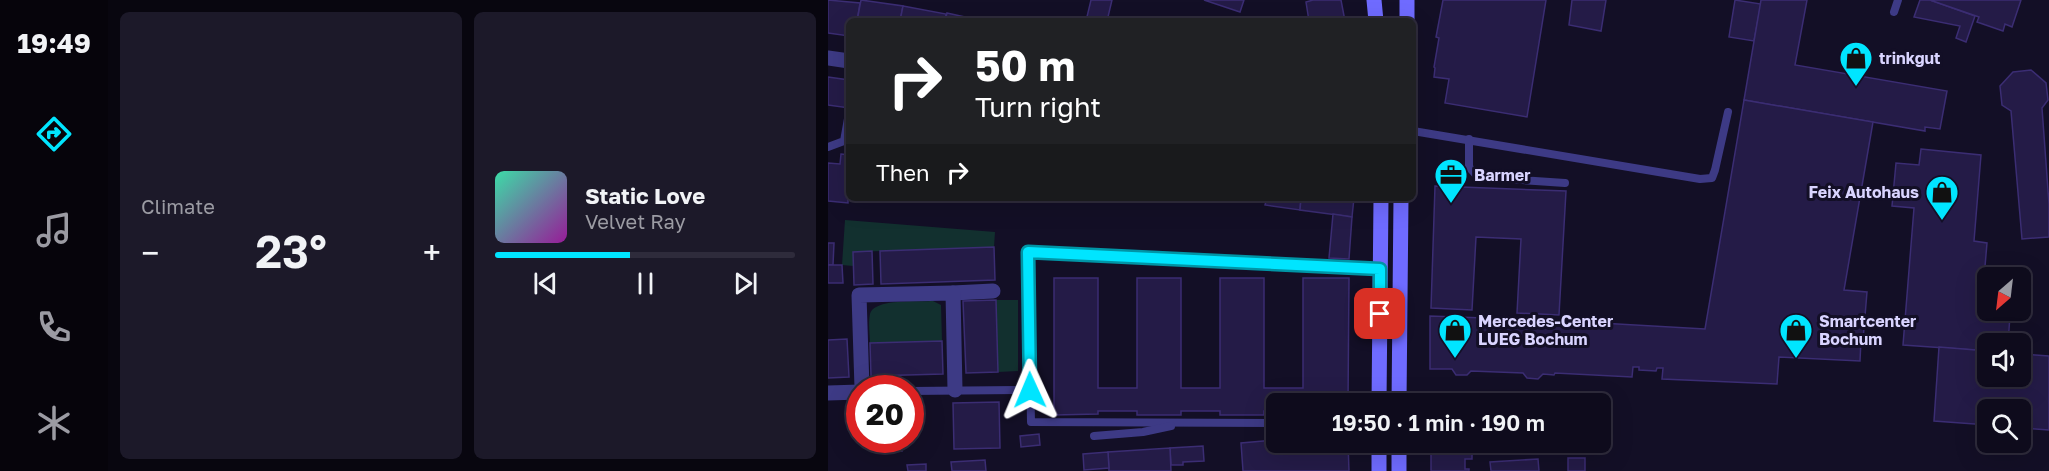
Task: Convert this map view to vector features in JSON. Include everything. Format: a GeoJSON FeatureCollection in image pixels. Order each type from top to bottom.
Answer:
{"type":"FeatureCollection","features":[{"type":"Feature","properties":{"kind":"main road"},"geometry":{"type":"LineString","coordinates":[[1374,0],[1376,18]]}},
{"type":"Feature","properties":{"kind":"main road"},"geometry":{"type":"LineString","coordinates":[[1407,0],[1407,18]]}},
{"type":"Feature","properties":{"kind":"main road"},"geometry":{"type":"LineString","coordinates":[[1379,393],[1381,201]]}},
{"type":"Feature","properties":{"kind":"main road"},"geometry":{"type":"LineString","coordinates":[[1400,393],[1401,201]]}},
{"type":"Feature","properties":{"kind":"main road"},"geometry":{"type":"LineString","coordinates":[[1379,453],[1379,471]]}},
{"type":"Feature","properties":{"kind":"main road"},"geometry":{"type":"LineString","coordinates":[[1399,453],[1400,471]]}},
{"type":"Feature","properties":{"kind":"street"},"geometry":{"type":"LineString","coordinates":[[828,58],[846,61]]}},
{"type":"Feature","properties":{"kind":"street"},"geometry":{"type":"LineString","coordinates":[[862,375],[859,295],[993,291]]}},
{"type":"Feature","properties":{"kind":"street"},"geometry":{"type":"LineString","coordinates":[[952,293],[956,390]]}},
{"type":"Feature","properties":{"kind":"street"},"geometry":{"type":"LineString","coordinates":[[828,393],[846,393]]}},
{"type":"Feature","properties":{"kind":"lane"},"geometry":{"type":"LineString","coordinates":[[1894,12],[1898,0]]}},
{"type":"Feature","properties":{"kind":"lane"},"geometry":{"type":"LineString","coordinates":[[1416,131],[1700,179],[1712,178],[1728,112]]}},
{"type":"Feature","properties":{"kind":"lane"},"geometry":{"type":"LineString","coordinates":[[828,147],[844,141],[846,130]]}},
{"type":"Feature","properties":{"kind":"lane"},"geometry":{"type":"LineString","coordinates":[[1469,139],[1468,167],[1478,177],[1565,183]]}},
{"type":"Feature","properties":{"kind":"lane"},"geometry":{"type":"LineString","coordinates":[[1266,423],[1031,422],[1028,252],[1380,269]]}},
{"type":"Feature","properties":{"kind":"lane"},"geometry":{"type":"LineString","coordinates":[[924,391],[1030,390]]}},
{"type":"Feature","properties":{"kind":"lane"},"geometry":{"type":"LineString","coordinates":[[1094,436],[1143,432],[1191,422]]}},
{"type":"Feature","properties":{"kind":"green space"},"geometry":{"type":"Polygon","coordinates":[[[845,220],[995,232],[994,247],[853,252],[853,266],[842,265],[845,220]]]}},
{"type":"Feature","properties":{"kind":"green space"},"geometry":{"type":"Polygon","coordinates":[[[996,300],[1018,300],[1018,371],[998,372],[996,300]]]}},
{"type":"Feature","properties":{"kind":"green space"},"geometry":{"type":"Polygon","coordinates":[[[933,301],[941,305],[942,341],[870,343],[869,318],[873,309],[888,303],[933,301]]]}},
{"type":"Feature","properties":{"kind":"building"},"geometry":{"type":"Polygon","coordinates":[[[828,0],[860,3],[858,18],[846,18],[846,36],[828,33],[828,0]]]}},
{"type":"Feature","properties":{"kind":"building"},"geometry":{"type":"Polygon","coordinates":[[[861,0],[903,6],[901,18],[858,18],[861,0]]]}},
{"type":"Feature","properties":{"kind":"building"},"geometry":{"type":"Polygon","coordinates":[[[1091,0],[1112,0],[1108,18],[1087,18],[1091,0]]]}},
{"type":"Feature","properties":{"kind":"building"},"geometry":{"type":"Polygon","coordinates":[[[1204,0],[1244,0],[1240,12],[1204,0]]]}},
{"type":"Feature","properties":{"kind":"building"},"geometry":{"type":"Polygon","coordinates":[[[1341,0],[1344,18],[1309,18],[1306,2],[1341,0]]]}},
{"type":"Feature","properties":{"kind":"building"},"geometry":{"type":"Polygon","coordinates":[[[1443,0],[1546,0],[1527,117],[1445,103],[1449,79],[1434,77],[1439,38],[1436,37],[1443,0]]]}},
{"type":"Feature","properties":{"kind":"building"},"geometry":{"type":"Polygon","coordinates":[[[1572,0],[1606,0],[1601,31],[1569,25],[1572,0]]]}},
{"type":"Feature","properties":{"kind":"building"},"geometry":{"type":"Polygon","coordinates":[[[1735,0],[1761,4],[1754,41],[1729,37],[1735,0]]]}},
{"type":"Feature","properties":{"kind":"building"},"geometry":{"type":"Polygon","coordinates":[[[1761,0],[1807,0],[1795,65],[1947,91],[1940,129],[1925,127],[1925,131],[1744,100],[1761,0]]]}},
{"type":"Feature","properties":{"kind":"building"},"geometry":{"type":"Polygon","coordinates":[[[1920,0],[1930,0],[1975,16],[1966,42],[1956,38],[1960,26],[1914,17],[1920,0]]]}},
{"type":"Feature","properties":{"kind":"building"},"geometry":{"type":"Polygon","coordinates":[[[1930,0],[2021,0],[2012,27],[2005,24],[2003,31],[1977,22],[1979,17],[1930,0]]]}},
{"type":"Feature","properties":{"kind":"building"},"geometry":{"type":"Polygon","coordinates":[[[903,6],[946,14],[945,18],[901,18],[903,6]]]}},
{"type":"Feature","properties":{"kind":"building"},"geometry":{"type":"Polygon","coordinates":[[[947,13],[970,18],[946,18],[947,13]]]}},
{"type":"Feature","properties":{"kind":"building"},"geometry":{"type":"Polygon","coordinates":[[[2031,70],[2046,83],[2048,100],[2042,108],[2049,237],[2022,239],[2011,111],[2002,105],[2000,86],[2013,72],[2031,70]]]}},
{"type":"Feature","properties":{"kind":"building"},"geometry":{"type":"Polygon","coordinates":[[[828,77],[846,80],[846,108],[828,105],[828,77]]]}},
{"type":"Feature","properties":{"kind":"building"},"geometry":{"type":"Polygon","coordinates":[[[1744,100],[1873,122],[1844,290],[1867,292],[1860,361],[1779,357],[1777,384],[1662,379],[1663,368],[1657,368],[1656,371],[1639,370],[1639,367],[1633,367],[1632,377],[1555,373],[1554,375],[1543,374],[1538,379],[1527,378],[1523,373],[1471,371],[1467,375],[1456,375],[1452,369],[1430,369],[1430,316],[1705,329],[1744,100]]]}},
{"type":"Feature","properties":{"kind":"building"},"geometry":{"type":"Polygon","coordinates":[[[1921,149],[1981,155],[1974,241],[1987,243],[1985,267],[1977,267],[1977,321],[2010,321],[2009,333],[1977,333],[1977,350],[1903,345],[1914,208],[1892,206],[1896,163],[1919,165],[1921,149]]]}},
{"type":"Feature","properties":{"kind":"building"},"geometry":{"type":"Polygon","coordinates":[[[841,154],[846,155],[846,201],[848,203],[828,201],[828,163],[840,164],[841,154]]]}},
{"type":"Feature","properties":{"kind":"building"},"geometry":{"type":"Polygon","coordinates":[[[1435,186],[1566,191],[1559,315],[1517,313],[1521,239],[1476,237],[1472,310],[1431,308],[1435,186]]]}},
{"type":"Feature","properties":{"kind":"building"},"geometry":{"type":"Polygon","coordinates":[[[1266,201],[1301,201],[1300,210],[1265,205],[1266,201]]]}},
{"type":"Feature","properties":{"kind":"building"},"geometry":{"type":"Polygon","coordinates":[[[1301,201],[1354,201],[1352,217],[1300,210],[1301,201]]]}},
{"type":"Feature","properties":{"kind":"building"},"geometry":{"type":"Polygon","coordinates":[[[1333,214],[1352,217],[1349,259],[1329,258],[1333,214]]]}},
{"type":"Feature","properties":{"kind":"building"},"geometry":{"type":"Polygon","coordinates":[[[828,243],[834,243],[833,265],[828,265],[828,243]]]}},
{"type":"Feature","properties":{"kind":"building"},"geometry":{"type":"Polygon","coordinates":[[[994,247],[995,280],[881,284],[880,251],[994,247]]]}},
{"type":"Feature","properties":{"kind":"building"},"geometry":{"type":"Polygon","coordinates":[[[872,251],[873,284],[854,285],[853,252],[872,251]]]}},
{"type":"Feature","properties":{"kind":"building"},"geometry":{"type":"Polygon","coordinates":[[[828,265],[842,265],[843,283],[828,283],[828,265]]]}},
{"type":"Feature","properties":{"kind":"building"},"geometry":{"type":"Polygon","coordinates":[[[1054,278],[1098,278],[1098,388],[1137,388],[1137,278],[1181,278],[1181,388],[1220,388],[1220,278],[1264,278],[1264,388],[1303,388],[1303,278],[1349,278],[1348,393],[1266,393],[1264,415],[1220,415],[1220,411],[1181,411],[1181,415],[1137,415],[1137,411],[1098,411],[1098,414],[1054,415],[1054,278]]]}},
{"type":"Feature","properties":{"kind":"building"},"geometry":{"type":"Polygon","coordinates":[[[996,300],[998,372],[966,373],[963,301],[996,300]]]}},
{"type":"Feature","properties":{"kind":"building"},"geometry":{"type":"Polygon","coordinates":[[[847,339],[849,375],[846,377],[828,378],[828,340],[847,339]]]}},
{"type":"Feature","properties":{"kind":"building"},"geometry":{"type":"Polygon","coordinates":[[[942,341],[943,374],[871,375],[870,343],[942,341]]]}},
{"type":"Feature","properties":{"kind":"building"},"geometry":{"type":"Polygon","coordinates":[[[1939,347],[1977,350],[1977,387],[2031,387],[2031,355],[2049,356],[2049,430],[2031,429],[2031,399],[1977,399],[1977,424],[1934,421],[1939,347]]]}},
{"type":"Feature","properties":{"kind":"building"},"geometry":{"type":"Polygon","coordinates":[[[999,402],[1000,448],[954,449],[953,403],[999,402]]]}},
{"type":"Feature","properties":{"kind":"building"},"geometry":{"type":"Polygon","coordinates":[[[1039,434],[1040,445],[1021,447],[1020,436],[1039,434]]]}},
{"type":"Feature","properties":{"kind":"building"},"geometry":{"type":"Polygon","coordinates":[[[1266,441],[1266,453],[1348,453],[1349,471],[1243,471],[1241,443],[1266,441]]]}},
{"type":"Feature","properties":{"kind":"building"},"geometry":{"type":"Polygon","coordinates":[[[1203,446],[1204,461],[1171,465],[1170,448],[1203,446]]]}},
{"type":"Feature","properties":{"kind":"building"},"geometry":{"type":"Polygon","coordinates":[[[1170,448],[1171,471],[1109,471],[1108,452],[1170,448]]]}},
{"type":"Feature","properties":{"kind":"building"},"geometry":{"type":"Polygon","coordinates":[[[1108,452],[1109,468],[1084,470],[1083,454],[1108,452]]]}},
{"type":"Feature","properties":{"kind":"building"},"geometry":{"type":"Polygon","coordinates":[[[1431,453],[1472,453],[1472,459],[1465,459],[1465,469],[1469,471],[1431,471],[1431,453]]]}},
{"type":"Feature","properties":{"kind":"building"},"geometry":{"type":"Polygon","coordinates":[[[1568,458],[1585,458],[1585,471],[1568,471],[1568,458]]]}},
{"type":"Feature","properties":{"kind":"building"},"geometry":{"type":"Polygon","coordinates":[[[1538,459],[1539,471],[1491,471],[1490,462],[1538,459]]]}},
{"type":"Feature","properties":{"kind":"building"},"geometry":{"type":"Polygon","coordinates":[[[985,460],[986,471],[952,471],[951,462],[985,460]]]}},
{"type":"Feature","properties":{"kind":"building"},"geometry":{"type":"Polygon","coordinates":[[[926,464],[926,471],[908,471],[907,465],[926,464]]]}},
{"type":"Feature","properties":{"kind":"place","name":"trinkgut"},"geometry":{"type":"Point","coordinates":[1856,87]}},
{"type":"Feature","properties":{"kind":"place","name":"Barmer"},"geometry":{"type":"Point","coordinates":[1451,204]}},
{"type":"Feature","properties":{"kind":"place","name":"Feix Autohaus"},"geometry":{"type":"Point","coordinates":[1942,221]}},
{"type":"Feature","properties":{"kind":"place","name":"Mercedes-Center LUEG Bochum"},"geometry":{"type":"Point","coordinates":[1455,359]}},
{"type":"Feature","properties":{"kind":"place","name":"Smartcenter Bochum"},"geometry":{"type":"Point","coordinates":[1796,359]}},
{"type":"Feature","properties":{"kind":"route"},"geometry":{"type":"LineString","coordinates":[[1030,390],[1028,252],[1380,269],[1380,314]]}}]}
